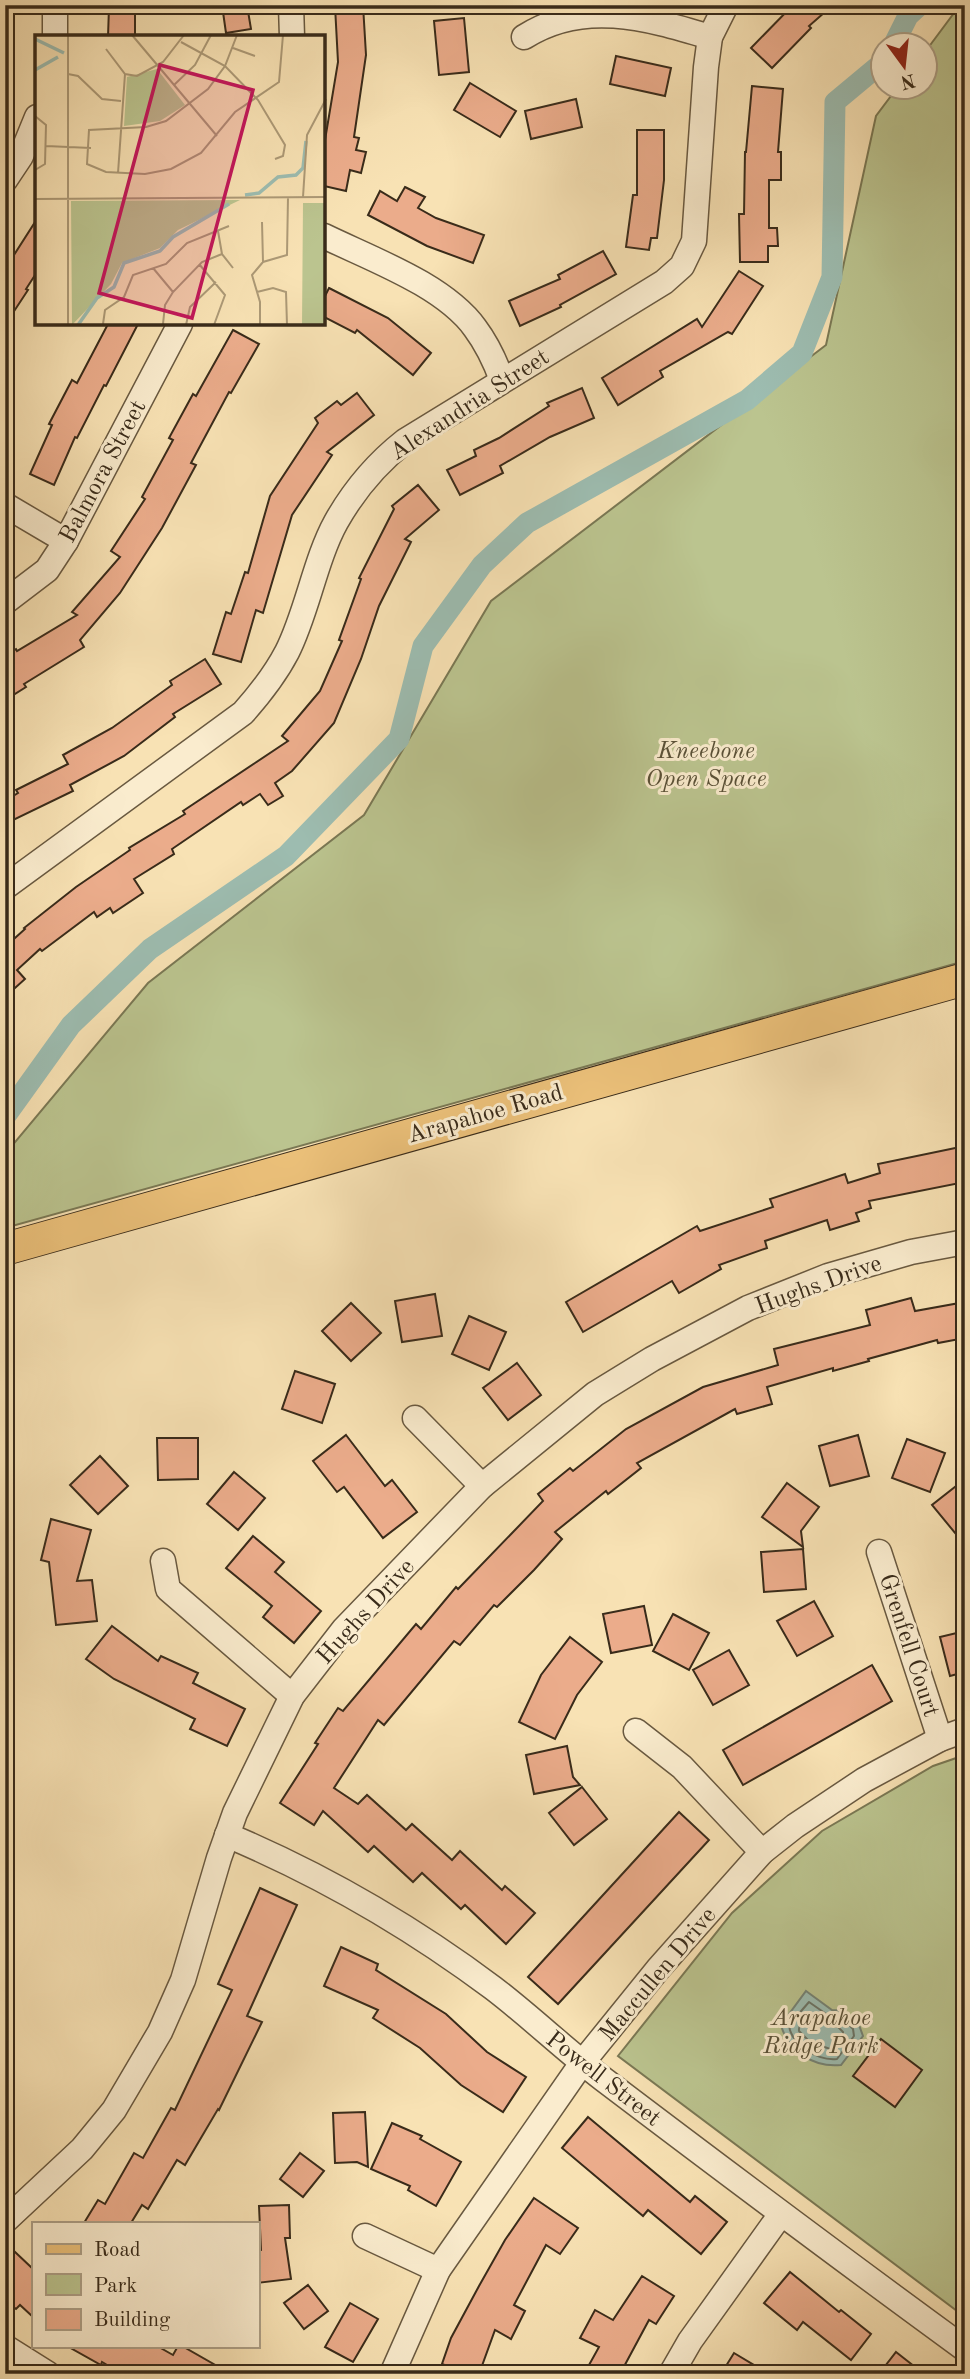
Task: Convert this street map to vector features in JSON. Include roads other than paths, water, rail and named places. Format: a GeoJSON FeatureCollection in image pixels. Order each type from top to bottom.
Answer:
{"type":"FeatureCollection","features":[{"type":"Feature","properties":{"kind":"main road","name":"Arapahoe Road"},"geometry":{"type":"LineString","coordinates":[[5,1249],[965,979]]}},
{"type":"Feature","properties":{"kind":"street"},"geometry":{"type":"LineString","coordinates":[[55,5],[55,35]]}},
{"type":"Feature","properties":{"kind":"street"},"geometry":{"type":"LineString","coordinates":[[291,5],[292,35]]}},
{"type":"Feature","properties":{"kind":"street"},"geometry":{"type":"LineString","coordinates":[[524,37],[535,26],[555,14],[586,5],[610,6],[710,37]]}},
{"type":"Feature","properties":{"kind":"street","name":"Alexandria Street"},"geometry":{"type":"LineString","coordinates":[[5,887],[243,713],[272,679],[288,650],[335,524],[362,482],[387,456],[405,441],[502,380],[664,282],[682,266],[694,242],[705,68],[710,37],[726,5]]}},
{"type":"Feature","properties":{"kind":"street"},"geometry":{"type":"LineString","coordinates":[[5,180],[21,156],[35,122]]}},
{"type":"Feature","properties":{"kind":"street"},"geometry":{"type":"LineString","coordinates":[[326,237],[425,286],[452,303],[474,325],[491,351],[502,380]]}},
{"type":"Feature","properties":{"kind":"street","name":"Balmora Street"},"geometry":{"type":"LineString","coordinates":[[5,602],[47,570],[66,541],[179,326]]}},
{"type":"Feature","properties":{"kind":"street"},"geometry":{"type":"LineString","coordinates":[[5,505],[66,541]]}},
{"type":"Feature","properties":{"kind":"street","name":"Hughs Drive"},"geometry":{"type":"LineString","coordinates":[[5,2221],[82,2149],[114,2110],[160,2032],[183,1980],[235,1813],[292,1696],[344,1629],[482,1486],[595,1394],[652,1359],[748,1308],[828,1276],[911,1252],[965,1242]]}},
{"type":"Feature","properties":{"kind":"street"},"geometry":{"type":"LineString","coordinates":[[415,1418],[482,1486]]}},
{"type":"Feature","properties":{"kind":"street","name":"Grenfell Court"},"geometry":{"type":"LineString","coordinates":[[880,1552],[940,1739]]}},
{"type":"Feature","properties":{"kind":"street"},"geometry":{"type":"LineString","coordinates":[[163,1560],[167,1589],[292,1696]]}},
{"type":"Feature","properties":{"kind":"street","name":"Maccullen Drive"},"geometry":{"type":"LineString","coordinates":[[392,2374],[438,2270],[582,2063],[658,1969],[762,1852],[795,1826],[864,1780],[940,1739],[965,1730]]}},
{"type":"Feature","properties":{"kind":"street"},"geometry":{"type":"LineString","coordinates":[[636,1731],[682,1767],[762,1852]]}},
{"type":"Feature","properties":{"kind":"street","name":"Powell Street"},"geometry":{"type":"LineString","coordinates":[[227,1835],[317,1876],[408,1928],[494,1989],[582,2063],[781,2214],[965,2349]]}},
{"type":"Feature","properties":{"kind":"street"},"geometry":{"type":"LineString","coordinates":[[671,2374],[690,2341],[781,2214]]}},
{"type":"Feature","properties":{"kind":"street"},"geometry":{"type":"LineString","coordinates":[[365,2236],[438,2270]]}},
{"type":"Feature","properties":{"kind":"street"},"geometry":{"type":"LineString","coordinates":[[5,2347],[48,2374]]}},
{"type":"Feature","properties":{"kind":"water"},"geometry":{"type":"Polygon","coordinates":[[[806,1991],[832,2010],[845,2011],[859,2025],[863,2036],[841,2065],[812,2061],[796,2050],[784,2034],[781,2025],[806,1991]]]}},
{"type":"Feature","properties":{"kind":"waterway"},"geometry":{"type":"LineString","coordinates":[[900,32],[908,16],[920,5]]}},
{"type":"Feature","properties":{"kind":"waterway"},"geometry":{"type":"LineString","coordinates":[[5,1117],[71,1025],[150,949],[286,856],[399,739],[423,646],[482,565],[527,523],[747,400],[802,353],[832,277],[835,102],[869,74]]}},
{"type":"Feature","properties":{"kind":"park label","name":"Kneebone Open Space"},"geometry":{"type":"Point","coordinates":[706,764]}},
{"type":"Feature","properties":{"kind":"park label","name":"Arapahoe Ridge Park"},"geometry":{"type":"Point","coordinates":[821,2031]}}]}
